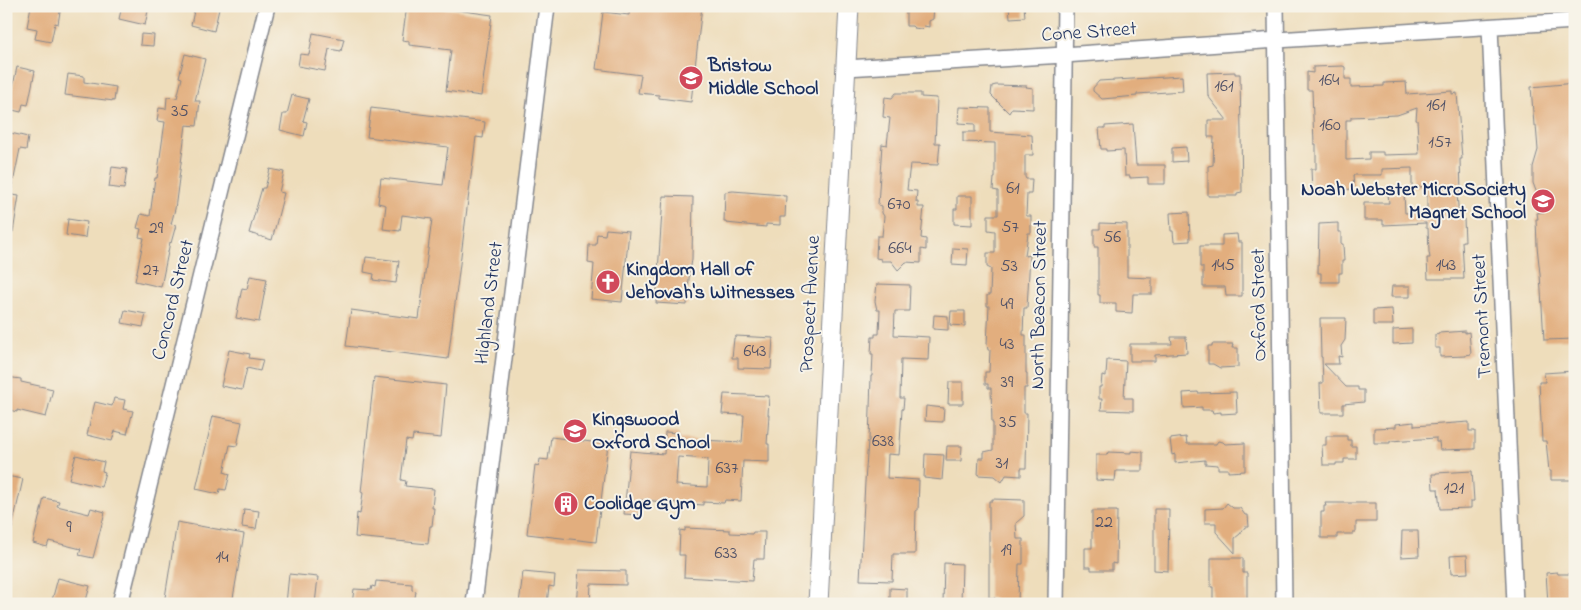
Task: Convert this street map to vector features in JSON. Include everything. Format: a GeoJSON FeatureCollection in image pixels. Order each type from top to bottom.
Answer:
{"type":"FeatureCollection","features":[{"type":"Feature","properties":{"kind":"main road","name":"Prospect Avenue"},"geometry":{"type":"LineString","coordinates":[[818,604],[849,6]]}},
{"type":"Feature","properties":{"kind":"street","name":"Concord Street"},"geometry":{"type":"LineString","coordinates":[[120,604],[267,6]]}},
{"type":"Feature","properties":{"kind":"street","name":"Highland Street"},"geometry":{"type":"LineString","coordinates":[[474,604],[547,6]]}},
{"type":"Feature","properties":{"kind":"street","name":"North Beacon Street"},"geometry":{"type":"LineString","coordinates":[[1056,604],[1065,6]]}},
{"type":"Feature","properties":{"kind":"street","name":"Oxford Street"},"geometry":{"type":"LineString","coordinates":[[1276,6],[1284,604]]}},
{"type":"Feature","properties":{"kind":"street","name":"Cone Street"},"geometry":{"type":"LineString","coordinates":[[846,68],[1575,21]]}},
{"type":"Feature","properties":{"kind":"street","name":"Tremont Street"},"geometry":{"type":"LineString","coordinates":[[1490,27],[1515,604]]}},
{"type":"Feature","properties":{"kind":"building"},"geometry":{"type":"Polygon","coordinates":[[[31,6],[61,6],[58,24],[55,23],[51,42],[35,39],[37,29],[27,27],[31,6]]]}},
{"type":"Feature","properties":{"kind":"building"},"geometry":{"type":"Polygon","coordinates":[[[122,6],[149,6],[145,25],[119,19],[122,6]]]}},
{"type":"Feature","properties":{"kind":"building"},"geometry":{"type":"Polygon","coordinates":[[[195,6],[219,9],[214,31],[191,25],[195,6]]]}},
{"type":"Feature","properties":{"kind":"building"},"geometry":{"type":"Polygon","coordinates":[[[407,6],[428,6],[492,15],[481,96],[446,91],[451,50],[409,45],[409,41],[402,40],[407,6]]]}},
{"type":"Feature","properties":{"kind":"building"},"geometry":{"type":"Polygon","coordinates":[[[630,6],[702,6],[691,102],[659,98],[659,95],[638,93],[641,75],[596,69],[603,12],[629,15],[630,6]]]}},
{"type":"Feature","properties":{"kind":"building"},"geometry":{"type":"Polygon","coordinates":[[[906,6],[934,6],[933,19],[929,21],[929,27],[924,26],[921,29],[906,26],[906,6]]]}},
{"type":"Feature","properties":{"kind":"building"},"geometry":{"type":"Polygon","coordinates":[[[1009,6],[1024,6],[1025,17],[1010,18],[1009,6]]]}},
{"type":"Feature","properties":{"kind":"building"},"geometry":{"type":"Polygon","coordinates":[[[313,33],[344,39],[341,51],[329,49],[325,71],[298,66],[300,54],[309,55],[313,33]]]}},
{"type":"Feature","properties":{"kind":"building"},"geometry":{"type":"Polygon","coordinates":[[[141,34],[154,35],[153,46],[140,45],[141,34]]]}},
{"type":"Feature","properties":{"kind":"building"},"geometry":{"type":"Polygon","coordinates":[[[185,54],[205,59],[195,101],[200,101],[197,126],[186,125],[175,209],[171,224],[176,225],[170,242],[161,287],[135,281],[144,238],[139,237],[141,229],[137,228],[141,214],[150,216],[155,178],[157,178],[165,122],[157,121],[159,108],[166,109],[167,97],[177,98],[182,78],[179,77],[185,54]]]}},
{"type":"Feature","properties":{"kind":"building"},"geometry":{"type":"Polygon","coordinates":[[[17,67],[35,71],[28,105],[23,104],[21,112],[8,109],[17,67]]]}},
{"type":"Feature","properties":{"kind":"building"},"geometry":{"type":"Polygon","coordinates":[[[1313,67],[1345,67],[1345,79],[1351,79],[1351,87],[1384,86],[1384,83],[1406,82],[1407,94],[1452,91],[1452,94],[1457,93],[1462,159],[1460,159],[1461,193],[1457,193],[1459,219],[1464,219],[1465,241],[1462,241],[1464,279],[1428,279],[1427,258],[1430,258],[1426,223],[1383,225],[1383,220],[1364,220],[1364,203],[1389,203],[1388,194],[1404,193],[1405,213],[1427,212],[1427,186],[1412,188],[1412,168],[1382,169],[1382,175],[1353,175],[1354,189],[1312,191],[1311,169],[1316,169],[1316,144],[1314,144],[1312,90],[1307,90],[1307,72],[1313,73],[1313,67]],[[1417,108],[1397,115],[1351,117],[1351,120],[1346,120],[1346,160],[1369,159],[1369,152],[1383,152],[1383,155],[1419,154],[1416,120],[1417,108]]]}},
{"type":"Feature","properties":{"kind":"building"},"geometry":{"type":"Polygon","coordinates":[[[1235,72],[1235,74],[1240,74],[1242,192],[1237,193],[1237,196],[1208,196],[1208,166],[1213,165],[1214,137],[1208,137],[1208,120],[1227,120],[1208,96],[1207,73],[1235,72]]]}},
{"type":"Feature","properties":{"kind":"building"},"geometry":{"type":"Polygon","coordinates":[[[68,74],[84,76],[84,82],[116,87],[114,101],[65,95],[68,74]]]}},
{"type":"Feature","properties":{"kind":"building"},"geometry":{"type":"Polygon","coordinates":[[[1182,76],[1183,91],[1137,94],[1137,96],[1102,99],[1093,91],[1093,88],[1099,81],[1182,76]]]}},
{"type":"Feature","properties":{"kind":"building"},"geometry":{"type":"Polygon","coordinates":[[[1575,83],[1575,339],[1544,340],[1536,219],[1538,219],[1537,213],[1544,212],[1533,183],[1533,167],[1538,150],[1531,87],[1575,83]]]}},
{"type":"Feature","properties":{"kind":"building"},"geometry":{"type":"Polygon","coordinates":[[[992,86],[1027,86],[1033,88],[1033,109],[1012,108],[1009,113],[991,95],[992,86]]]}},
{"type":"Feature","properties":{"kind":"building"},"geometry":{"type":"Polygon","coordinates":[[[896,93],[921,93],[921,97],[937,98],[935,143],[940,143],[938,165],[910,164],[907,190],[917,191],[916,202],[918,202],[918,207],[924,207],[921,238],[926,239],[926,250],[921,249],[921,263],[906,262],[898,270],[891,261],[881,261],[881,259],[876,258],[877,236],[882,236],[884,216],[882,206],[878,205],[882,144],[887,145],[890,118],[883,117],[884,105],[885,97],[892,98],[896,93]]]}},
{"type":"Feature","properties":{"kind":"building"},"geometry":{"type":"Polygon","coordinates":[[[292,95],[309,99],[303,121],[307,122],[304,136],[280,130],[283,114],[287,114],[292,95]]]}},
{"type":"Feature","properties":{"kind":"building"},"geometry":{"type":"Polygon","coordinates":[[[959,107],[990,108],[990,132],[1032,135],[1033,155],[1025,155],[1025,177],[1026,179],[1032,179],[1031,194],[1027,194],[1026,216],[1031,216],[1031,233],[1028,233],[1025,256],[1030,255],[1027,308],[1024,308],[1023,335],[1026,335],[1027,373],[1027,388],[1024,388],[1024,413],[1027,413],[1026,468],[1021,468],[1021,476],[1006,475],[1002,482],[995,476],[978,475],[979,458],[984,458],[984,452],[993,450],[991,388],[988,388],[988,384],[985,384],[985,372],[989,372],[990,350],[988,350],[987,344],[989,306],[987,306],[987,295],[990,295],[991,269],[987,267],[987,253],[995,253],[995,231],[988,230],[988,215],[998,215],[998,191],[993,190],[995,143],[963,142],[963,132],[975,132],[975,124],[958,123],[959,107]]]}},
{"type":"Feature","properties":{"kind":"building"},"geometry":{"type":"Polygon","coordinates":[[[371,108],[485,122],[483,138],[476,137],[448,359],[346,346],[351,310],[419,319],[432,219],[402,215],[400,231],[383,229],[386,205],[378,203],[381,178],[443,185],[448,147],[367,137],[371,108]]]}},
{"type":"Feature","properties":{"kind":"building"},"geometry":{"type":"Polygon","coordinates":[[[1133,124],[1136,165],[1165,165],[1165,184],[1148,184],[1148,177],[1130,178],[1130,176],[1125,176],[1124,150],[1106,151],[1106,149],[1101,149],[1099,128],[1133,124]]]}},
{"type":"Feature","properties":{"kind":"building"},"geometry":{"type":"Polygon","coordinates":[[[6,132],[28,137],[26,150],[20,149],[12,188],[6,187],[6,132]]]}},
{"type":"Feature","properties":{"kind":"building"},"geometry":{"type":"Polygon","coordinates":[[[1186,147],[1187,161],[1172,162],[1172,148],[1186,147]]]}},
{"type":"Feature","properties":{"kind":"building"},"geometry":{"type":"Polygon","coordinates":[[[112,167],[127,169],[124,189],[109,187],[112,167]]]}},
{"type":"Feature","properties":{"kind":"building"},"geometry":{"type":"Polygon","coordinates":[[[270,169],[284,172],[279,192],[284,193],[272,240],[249,233],[262,188],[265,188],[270,169]]]}},
{"type":"Feature","properties":{"kind":"building"},"geometry":{"type":"Polygon","coordinates":[[[733,191],[786,196],[785,217],[780,217],[780,225],[766,224],[766,227],[724,222],[725,192],[733,191]]]}},
{"type":"Feature","properties":{"kind":"building"},"geometry":{"type":"Polygon","coordinates":[[[6,194],[19,196],[13,232],[6,232],[6,194]]]}},
{"type":"Feature","properties":{"kind":"building"},"geometry":{"type":"Polygon","coordinates":[[[663,196],[693,197],[692,259],[687,305],[656,303],[663,196]]]}},
{"type":"Feature","properties":{"kind":"building"},"geometry":{"type":"Polygon","coordinates":[[[957,196],[972,196],[972,225],[954,224],[954,209],[957,209],[957,196]]]}},
{"type":"Feature","properties":{"kind":"building"},"geometry":{"type":"Polygon","coordinates":[[[1189,212],[1190,241],[1174,242],[1170,213],[1189,212]]]}},
{"type":"Feature","properties":{"kind":"building"},"geometry":{"type":"Polygon","coordinates":[[[68,219],[87,222],[85,238],[66,235],[68,219]]]}},
{"type":"Feature","properties":{"kind":"building"},"geometry":{"type":"Polygon","coordinates":[[[1100,223],[1127,224],[1127,277],[1152,278],[1152,294],[1133,294],[1132,313],[1116,312],[1116,303],[1100,303],[1100,295],[1098,295],[1098,247],[1094,247],[1094,229],[1100,229],[1100,223]]]}},
{"type":"Feature","properties":{"kind":"building"},"geometry":{"type":"Polygon","coordinates":[[[1338,223],[1338,232],[1341,232],[1341,244],[1343,244],[1344,261],[1342,261],[1342,273],[1339,273],[1339,282],[1321,282],[1321,273],[1318,273],[1319,224],[1338,223]]]}},
{"type":"Feature","properties":{"kind":"building","name":"Kingdom Hall of Jehovah's Witnesses"},"geometry":{"type":"Polygon","coordinates":[[[606,229],[629,231],[622,302],[591,299],[594,264],[588,263],[589,245],[596,245],[597,234],[605,235],[606,229]]]}},
{"type":"Feature","properties":{"kind":"building"},"geometry":{"type":"Polygon","coordinates":[[[1237,234],[1238,242],[1242,242],[1242,296],[1226,296],[1225,287],[1203,287],[1203,267],[1200,267],[1200,246],[1222,246],[1222,235],[1237,234]]]}},
{"type":"Feature","properties":{"kind":"building"},"geometry":{"type":"Polygon","coordinates":[[[953,248],[968,249],[967,265],[952,264],[953,248]]]}},
{"type":"Feature","properties":{"kind":"building"},"geometry":{"type":"Polygon","coordinates":[[[366,257],[399,261],[396,283],[373,280],[374,274],[364,272],[366,257]]]}},
{"type":"Feature","properties":{"kind":"building"},"geometry":{"type":"Polygon","coordinates":[[[250,276],[267,279],[259,322],[236,318],[242,288],[247,289],[250,276]]]}},
{"type":"Feature","properties":{"kind":"building"},"geometry":{"type":"Polygon","coordinates":[[[877,284],[910,285],[909,311],[895,311],[894,335],[929,337],[928,360],[901,359],[900,398],[904,398],[899,455],[888,454],[887,478],[919,480],[918,510],[916,510],[915,554],[893,554],[892,581],[860,580],[869,441],[872,337],[875,337],[875,334],[879,334],[880,310],[877,310],[875,301],[877,284]]]}},
{"type":"Feature","properties":{"kind":"building"},"geometry":{"type":"Polygon","coordinates":[[[1392,286],[1410,286],[1410,297],[1391,297],[1392,286]]]}},
{"type":"Feature","properties":{"kind":"building"},"geometry":{"type":"Polygon","coordinates":[[[1392,309],[1393,325],[1373,325],[1373,310],[1392,309]]]}},
{"type":"Feature","properties":{"kind":"building"},"geometry":{"type":"Polygon","coordinates":[[[125,310],[146,314],[143,327],[122,323],[125,310]]]}},
{"type":"Feature","properties":{"kind":"building"},"geometry":{"type":"Polygon","coordinates":[[[951,311],[965,311],[965,326],[950,325],[951,311]]]}},
{"type":"Feature","properties":{"kind":"building"},"geometry":{"type":"Polygon","coordinates":[[[934,315],[948,316],[948,330],[933,329],[934,315]]]}},
{"type":"Feature","properties":{"kind":"building"},"geometry":{"type":"Polygon","coordinates":[[[1320,318],[1346,318],[1345,340],[1341,346],[1342,357],[1338,356],[1339,364],[1324,364],[1346,387],[1358,387],[1358,390],[1364,390],[1364,402],[1343,404],[1343,413],[1321,413],[1320,383],[1323,383],[1320,318]]]}},
{"type":"Feature","properties":{"kind":"building"},"geometry":{"type":"Polygon","coordinates":[[[1412,329],[1412,343],[1393,344],[1393,330],[1412,329]]]}},
{"type":"Feature","properties":{"kind":"building"},"geometry":{"type":"Polygon","coordinates":[[[1465,331],[1465,333],[1469,332],[1471,354],[1466,356],[1440,357],[1440,348],[1435,348],[1435,335],[1465,331]]]}},
{"type":"Feature","properties":{"kind":"building"},"geometry":{"type":"Polygon","coordinates":[[[736,336],[773,338],[771,369],[738,368],[738,358],[732,358],[734,338],[736,336]]]}},
{"type":"Feature","properties":{"kind":"building"},"geometry":{"type":"Polygon","coordinates":[[[1171,337],[1186,337],[1187,353],[1155,355],[1155,361],[1130,361],[1130,344],[1172,344],[1171,337]]]}},
{"type":"Feature","properties":{"kind":"building"},"geometry":{"type":"Polygon","coordinates":[[[1212,344],[1233,344],[1232,348],[1238,348],[1238,367],[1220,368],[1213,364],[1208,364],[1208,346],[1212,346],[1212,344]]]}},
{"type":"Feature","properties":{"kind":"building"},"geometry":{"type":"Polygon","coordinates":[[[229,350],[250,354],[249,358],[263,360],[260,371],[247,368],[242,390],[221,386],[229,350]]]}},
{"type":"Feature","properties":{"kind":"building"},"geometry":{"type":"Polygon","coordinates":[[[1107,360],[1126,361],[1124,398],[1133,398],[1133,411],[1101,410],[1102,399],[1099,399],[1099,387],[1101,387],[1102,375],[1106,376],[1107,360]]]}},
{"type":"Feature","properties":{"kind":"building"},"geometry":{"type":"Polygon","coordinates":[[[1574,371],[1575,480],[1551,480],[1546,441],[1542,441],[1539,382],[1545,382],[1544,373],[1574,371]]]}},
{"type":"Feature","properties":{"kind":"building"},"geometry":{"type":"Polygon","coordinates":[[[6,377],[21,379],[21,382],[53,389],[46,417],[6,409],[6,377]]]}},
{"type":"Feature","properties":{"kind":"building"},"geometry":{"type":"Polygon","coordinates":[[[374,377],[446,385],[441,438],[413,435],[412,441],[406,440],[401,480],[406,481],[405,486],[434,489],[432,508],[434,508],[428,544],[355,537],[357,513],[360,514],[363,493],[361,492],[374,377]]]}},
{"type":"Feature","properties":{"kind":"building"},"geometry":{"type":"Polygon","coordinates":[[[949,382],[963,382],[963,404],[948,404],[949,382]]]}},
{"type":"Feature","properties":{"kind":"building"},"geometry":{"type":"Polygon","coordinates":[[[1236,392],[1237,413],[1213,413],[1212,410],[1202,410],[1202,407],[1184,408],[1183,393],[1236,392]]]}},
{"type":"Feature","properties":{"kind":"building"},"geometry":{"type":"Polygon","coordinates":[[[724,394],[769,396],[767,444],[769,444],[769,462],[743,461],[741,501],[725,500],[724,503],[703,502],[703,505],[641,500],[640,515],[624,514],[630,451],[664,454],[665,432],[679,433],[679,439],[742,442],[744,415],[722,414],[724,394]],[[678,457],[676,485],[707,487],[708,459],[678,457]]]}},
{"type":"Feature","properties":{"kind":"building"},"geometry":{"type":"Polygon","coordinates":[[[114,398],[125,400],[123,409],[133,411],[127,434],[115,431],[112,441],[87,435],[95,402],[112,406],[114,398]]]}},
{"type":"Feature","properties":{"kind":"building"},"geometry":{"type":"Polygon","coordinates":[[[926,406],[944,408],[943,422],[925,421],[926,406]]]}},
{"type":"Feature","properties":{"kind":"building"},"geometry":{"type":"Polygon","coordinates":[[[213,416],[242,422],[237,446],[230,445],[224,472],[230,474],[226,490],[220,489],[219,494],[196,489],[213,416]]]}},
{"type":"Feature","properties":{"kind":"building"},"geometry":{"type":"Polygon","coordinates":[[[1414,422],[1414,426],[1469,422],[1469,431],[1475,431],[1475,449],[1440,450],[1439,442],[1436,442],[1436,438],[1374,443],[1374,428],[1396,427],[1396,424],[1414,422]]]}},
{"type":"Feature","properties":{"kind":"building"},"geometry":{"type":"Polygon","coordinates":[[[1326,436],[1347,436],[1347,440],[1351,440],[1351,446],[1356,446],[1356,459],[1344,459],[1344,463],[1336,463],[1336,465],[1323,465],[1322,445],[1326,445],[1326,436]]]}},
{"type":"Feature","properties":{"kind":"building","name":"Coolidge Gym"},"geometry":{"type":"Polygon","coordinates":[[[551,437],[608,444],[596,542],[527,534],[535,465],[539,466],[540,459],[548,460],[551,437]]]}},
{"type":"Feature","properties":{"kind":"building"},"geometry":{"type":"Polygon","coordinates":[[[1186,437],[1187,444],[1216,444],[1218,441],[1225,444],[1245,443],[1245,471],[1228,472],[1228,469],[1218,469],[1218,465],[1205,464],[1205,460],[1175,463],[1175,454],[1172,455],[1170,439],[1186,437]]]}},
{"type":"Feature","properties":{"kind":"building"},"geometry":{"type":"Polygon","coordinates":[[[947,446],[962,446],[961,461],[946,461],[947,446]]]}},
{"type":"Feature","properties":{"kind":"building"},"geometry":{"type":"Polygon","coordinates":[[[1131,451],[1143,452],[1143,471],[1116,471],[1115,481],[1096,480],[1096,455],[1107,455],[1108,452],[1131,453],[1131,451]]]}},
{"type":"Feature","properties":{"kind":"building"},"geometry":{"type":"Polygon","coordinates":[[[925,454],[944,455],[942,480],[924,478],[925,454]]]}},
{"type":"Feature","properties":{"kind":"building"},"geometry":{"type":"Polygon","coordinates":[[[76,455],[104,462],[102,471],[105,472],[101,487],[69,479],[76,455]]]}},
{"type":"Feature","properties":{"kind":"building"},"geometry":{"type":"Polygon","coordinates":[[[1472,471],[1474,501],[1471,501],[1471,508],[1440,509],[1438,489],[1433,489],[1432,474],[1472,471]]]}},
{"type":"Feature","properties":{"kind":"building"},"geometry":{"type":"Polygon","coordinates":[[[6,476],[23,479],[11,532],[6,532],[6,476]]]}},
{"type":"Feature","properties":{"kind":"building"},"geometry":{"type":"Polygon","coordinates":[[[44,498],[59,501],[57,506],[89,514],[91,508],[105,512],[93,558],[79,555],[81,549],[49,541],[47,547],[33,543],[44,498]]]}},
{"type":"Feature","properties":{"kind":"building"},"geometry":{"type":"Polygon","coordinates":[[[992,499],[1024,500],[1024,516],[1016,523],[1017,539],[1023,539],[1023,564],[1019,564],[1018,604],[995,604],[995,598],[989,598],[989,501],[992,501],[992,499]]]}},
{"type":"Feature","properties":{"kind":"building"},"geometry":{"type":"Polygon","coordinates":[[[1227,503],[1233,508],[1240,508],[1245,515],[1248,515],[1249,527],[1245,527],[1235,538],[1235,553],[1216,532],[1216,523],[1205,523],[1205,509],[1223,508],[1227,503]]]}},
{"type":"Feature","properties":{"kind":"building"},"geometry":{"type":"Polygon","coordinates":[[[1325,503],[1376,503],[1376,522],[1356,522],[1356,532],[1353,532],[1353,534],[1337,534],[1337,538],[1321,538],[1321,512],[1324,512],[1325,503]]]}},
{"type":"Feature","properties":{"kind":"building"},"geometry":{"type":"Polygon","coordinates":[[[244,509],[259,511],[256,529],[242,527],[244,509]]]}},
{"type":"Feature","properties":{"kind":"building"},"geometry":{"type":"Polygon","coordinates":[[[1154,509],[1169,509],[1168,571],[1154,570],[1154,509]]]}},
{"type":"Feature","properties":{"kind":"building"},"geometry":{"type":"Polygon","coordinates":[[[1092,511],[1117,511],[1116,564],[1112,563],[1112,570],[1091,570],[1091,567],[1085,567],[1085,548],[1092,548],[1092,511]]]}},
{"type":"Feature","properties":{"kind":"building"},"geometry":{"type":"Polygon","coordinates":[[[177,522],[244,534],[232,604],[164,604],[177,522]]]}},
{"type":"Feature","properties":{"kind":"building"},"geometry":{"type":"Polygon","coordinates":[[[685,528],[730,530],[730,533],[752,534],[753,532],[765,532],[764,559],[754,559],[752,581],[684,577],[685,555],[679,555],[680,530],[685,531],[685,528]]]}},
{"type":"Feature","properties":{"kind":"building"},"geometry":{"type":"Polygon","coordinates":[[[1402,531],[1418,531],[1419,556],[1401,557],[1402,531]]]}},
{"type":"Feature","properties":{"kind":"building"},"geometry":{"type":"Polygon","coordinates":[[[1467,555],[1468,573],[1451,574],[1450,556],[1467,555]]]}},
{"type":"Feature","properties":{"kind":"building"},"geometry":{"type":"Polygon","coordinates":[[[1211,558],[1243,558],[1243,573],[1247,573],[1247,604],[1213,604],[1211,558]]]}},
{"type":"Feature","properties":{"kind":"building"},"geometry":{"type":"Polygon","coordinates":[[[944,563],[962,564],[961,604],[943,604],[944,563]]]}},
{"type":"Feature","properties":{"kind":"building"},"geometry":{"type":"Polygon","coordinates":[[[579,570],[626,571],[626,585],[591,584],[590,604],[576,604],[579,570]]]}},
{"type":"Feature","properties":{"kind":"building"},"geometry":{"type":"Polygon","coordinates":[[[523,572],[555,575],[554,587],[549,586],[547,604],[519,604],[523,572]]]}},
{"type":"Feature","properties":{"kind":"building"},"geometry":{"type":"Polygon","coordinates":[[[1557,572],[1558,574],[1575,574],[1575,604],[1548,604],[1546,573],[1557,572]]]}},
{"type":"Feature","properties":{"kind":"building"},"geometry":{"type":"Polygon","coordinates":[[[289,574],[318,577],[315,604],[286,604],[289,574]]]}},
{"type":"Feature","properties":{"kind":"building"},"geometry":{"type":"Polygon","coordinates":[[[58,578],[90,586],[85,604],[51,604],[58,578]]]}},
{"type":"Feature","properties":{"kind":"building"},"geometry":{"type":"Polygon","coordinates":[[[376,581],[412,584],[412,590],[416,591],[414,604],[352,604],[354,589],[371,590],[372,586],[375,587],[376,581]]]}},
{"type":"Feature","properties":{"kind":"building"},"geometry":{"type":"Polygon","coordinates":[[[890,588],[907,589],[907,604],[890,604],[890,588]]]}},
{"type":"Feature","properties":{"kind":"place","name":"Bristow Middle School"},"geometry":{"type":"Point","coordinates":[691,78]}},
{"type":"Feature","properties":{"kind":"place","name":"Noah Webster MicroSociety Magnet School"},"geometry":{"type":"Point","coordinates":[1543,201]}},
{"type":"Feature","properties":{"kind":"place","name":"Kingdom Hall of Jehovah's Witnesses"},"geometry":{"type":"Point","coordinates":[608,282]}},
{"type":"Feature","properties":{"kind":"place","name":"Kingswood Oxford School"},"geometry":{"type":"Point","coordinates":[575,431]}},
{"type":"Feature","properties":{"kind":"place","name":"Coolidge Gym"},"geometry":{"type":"Point","coordinates":[566,504]}}]}
